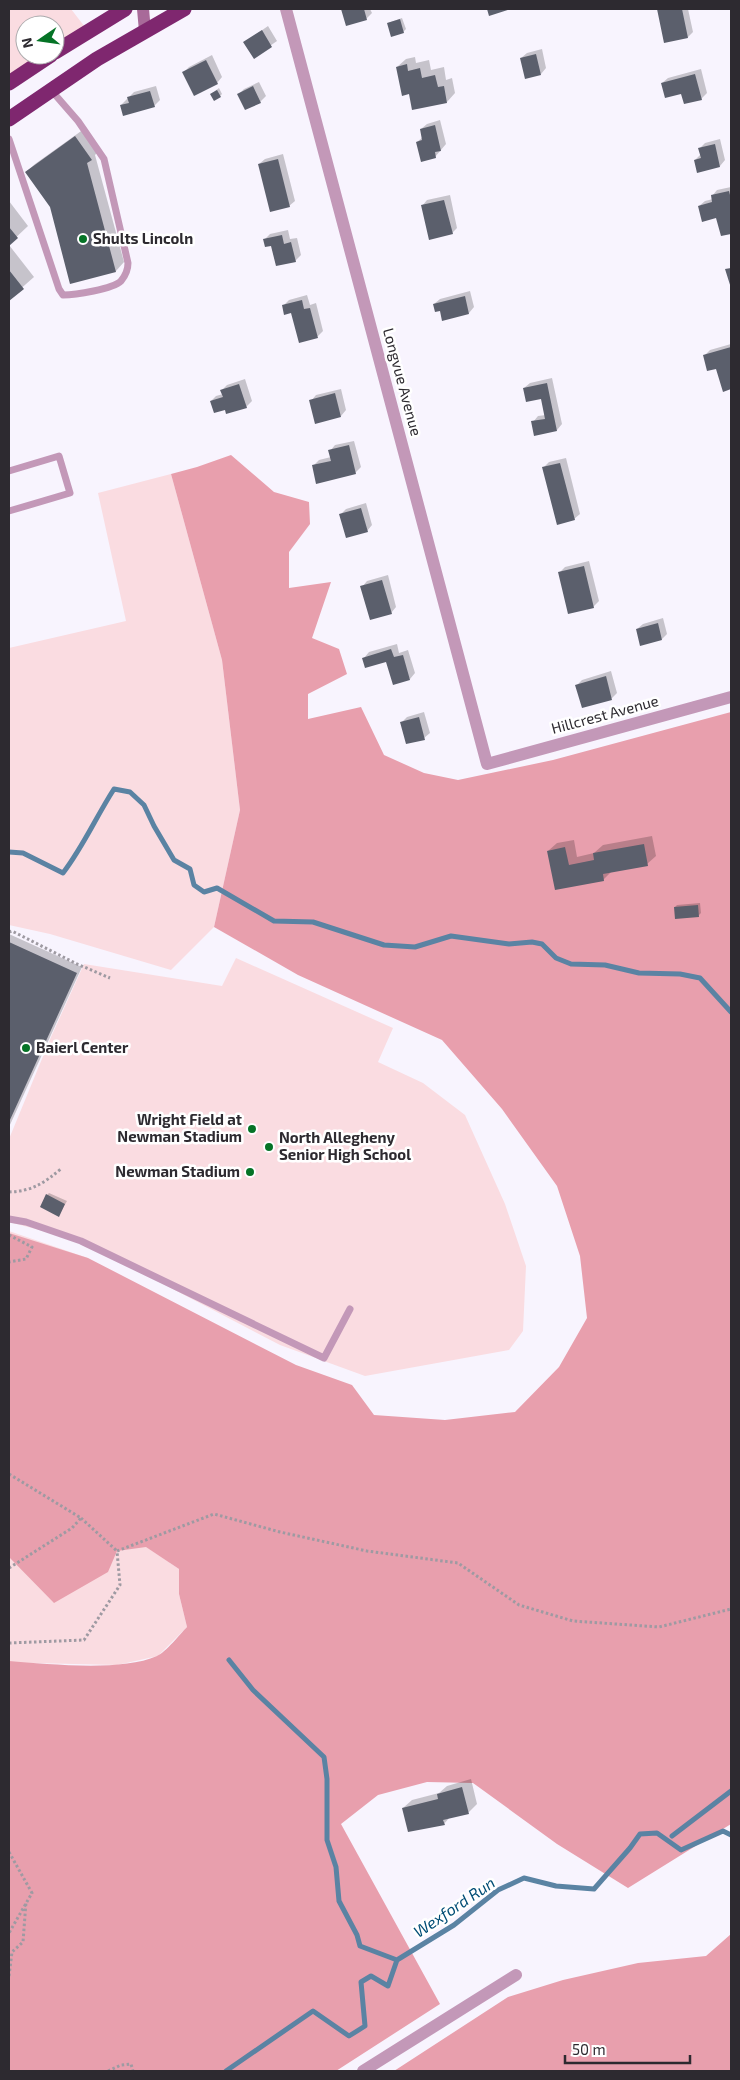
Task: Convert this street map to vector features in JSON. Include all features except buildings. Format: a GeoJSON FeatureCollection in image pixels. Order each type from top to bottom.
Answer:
{"type":"FeatureCollection","features":[{"type":"Feature","properties":{"kind":"highway"},"geometry":{"type":"LineString","coordinates":[[65,46],[125,9]]}},
{"type":"Feature","properties":{"kind":"highway"},"geometry":{"type":"LineString","coordinates":[[9,118],[144,30],[184,9]]}},
{"type":"Feature","properties":{"kind":"highway"},"geometry":{"type":"LineString","coordinates":[[9,83],[35,65]]}},
{"type":"Feature","properties":{"kind":"street"},"geometry":{"type":"LineString","coordinates":[[143,9],[144,30]]}},
{"type":"Feature","properties":{"kind":"street","name":"Longvue Avenue"},"geometry":{"type":"LineString","coordinates":[[286,9],[487,764]]}},
{"type":"Feature","properties":{"kind":"street","name":"Hillcrest Avenue"},"geometry":{"type":"LineString","coordinates":[[487,764],[731,697]]}},
{"type":"Feature","properties":{"kind":"street"},"geometry":{"type":"LineString","coordinates":[[363,2071],[516,1975]]}},
{"type":"Feature","properties":{"kind":"lane"},"geometry":{"type":"LineString","coordinates":[[9,139],[63,295],[96,290],[120,283],[127,272],[128,263],[104,159],[78,121],[51,89]]}},
{"type":"Feature","properties":{"kind":"lane"},"geometry":{"type":"LineString","coordinates":[[9,471],[60,456],[70,493],[9,511]]}},
{"type":"Feature","properties":{"kind":"lane"},"geometry":{"type":"LineString","coordinates":[[9,1219],[26,1222],[81,1240],[324,1358],[350,1309]]}},
{"type":"Feature","properties":{"kind":"path"},"geometry":{"type":"LineString","coordinates":[[9,932],[12,931],[76,964],[110,978]]}},
{"type":"Feature","properties":{"kind":"path"},"geometry":{"type":"LineString","coordinates":[[9,1192],[20,1192],[41,1185],[62,1168]]}},
{"type":"Feature","properties":{"kind":"path"},"geometry":{"type":"LineString","coordinates":[[9,1235],[32,1247],[26,1260],[9,1262]]}},
{"type":"Feature","properties":{"kind":"path"},"geometry":{"type":"LineString","coordinates":[[9,1474],[82,1518],[117,1551],[120,1586],[84,1640],[9,1643]]}},
{"type":"Feature","properties":{"kind":"path"},"geometry":{"type":"LineString","coordinates":[[117,1551],[214,1514],[280,1532],[367,1551],[458,1563],[519,1604],[573,1621],[659,1627],[731,1609]]}},
{"type":"Feature","properties":{"kind":"path"},"geometry":{"type":"LineString","coordinates":[[9,1568],[72,1528],[82,1518]]}},
{"type":"Feature","properties":{"kind":"path"},"geometry":{"type":"LineString","coordinates":[[9,1852],[32,1894],[9,1933]]}},
{"type":"Feature","properties":{"kind":"path"},"geometry":{"type":"LineString","coordinates":[[9,1976],[12,1952],[23,1942],[27,1911],[26,1902]]}},
{"type":"Feature","properties":{"kind":"path"},"geometry":{"type":"LineString","coordinates":[[108,2071],[121,2065],[131,2064],[133,2071]]}},
{"type":"Feature","properties":{"kind":"shaded area"},"geometry":{"type":"Polygon","coordinates":[[[9,9],[71,9],[88,31],[65,46],[65,15],[15,15],[15,65],[36,65],[9,83],[9,9]]]}},
{"type":"Feature","properties":{"kind":"shaded area"},"geometry":{"type":"Polygon","coordinates":[[[231,455],[274,492],[309,502],[310,524],[289,552],[289,588],[331,582],[312,638],[339,649],[347,674],[308,694],[308,719],[361,707],[384,755],[424,773],[458,780],[553,760],[731,712],[731,1824],[628,1888],[557,1844],[473,1783],[427,1782],[378,1795],[341,1824],[440,2004],[336,2071],[9,2071],[9,1661],[84,1666],[142,1661],[161,1654],[187,1627],[179,1594],[179,1569],[146,1547],[117,1551],[108,1572],[54,1603],[9,1557],[9,1233],[88,1258],[296,1365],[352,1385],[374,1415],[445,1420],[515,1412],[559,1367],[587,1318],[580,1256],[557,1186],[502,1109],[442,1040],[298,975],[214,927],[240,810],[222,660],[171,474],[231,455]]]}},
{"type":"Feature","properties":{"kind":"shaded area"},"geometry":{"type":"Polygon","coordinates":[[[171,474],[222,660],[240,810],[214,927],[171,970],[50,934],[9,925],[9,648],[126,621],[98,493],[171,474]]]}},
{"type":"Feature","properties":{"kind":"shaded area","name":"Newman Stadium"},"geometry":{"type":"Polygon","coordinates":[[[236,958],[393,1028],[378,1062],[423,1083],[465,1115],[505,1204],[526,1266],[523,1331],[509,1350],[365,1376],[280,1345],[81,1241],[9,1222],[9,1139],[51,1037],[84,964],[222,986],[236,958]]]}},
{"type":"Feature","properties":{"kind":"shaded area"},"geometry":{"type":"Polygon","coordinates":[[[9,1231],[88,1258],[170,1563],[179,1569],[179,1594],[187,1627],[158,1656],[117,1665],[31,1663],[9,1678],[9,1231]]]}},
{"type":"Feature","properties":{"kind":"shaded area"},"geometry":{"type":"Polygon","coordinates":[[[731,1934],[731,2071],[394,2071],[508,1997],[563,1980],[638,1963],[706,1956],[731,1934]]]}},
{"type":"Feature","properties":{"kind":"waterway"},"geometry":{"type":"LineString","coordinates":[[9,852],[23,853],[63,873],[77,853],[114,789],[130,792],[144,805],[174,860],[190,869],[194,885],[204,892],[217,888],[274,921],[313,922],[384,945],[415,947],[451,936],[509,944],[532,942],[542,944],[556,958],[571,964],[605,965],[639,973],[680,974],[700,978],[731,1012]]}},
{"type":"Feature","properties":{"kind":"waterway"},"geometry":{"type":"LineString","coordinates":[[229,1660],[253,1690],[324,1757],[327,1779],[327,1840],[336,1867],[339,1901],[357,1935],[360,1946],[397,1960]]}},
{"type":"Feature","properties":{"kind":"waterway"},"geometry":{"type":"LineString","coordinates":[[672,1836],[731,1791]]}},
{"type":"Feature","properties":{"kind":"waterway","name":"Wexford Run"},"geometry":{"type":"LineString","coordinates":[[226,2071],[313,2011],[349,2036],[365,2026],[361,1982],[371,1976],[388,1986],[397,1960],[454,1925],[498,1890],[524,1878],[556,1886],[594,1889],[640,1834],[657,1833],[681,1850],[723,1831],[731,1835]]}},
{"type":"Feature","properties":{"kind":"place","name":"Shults Lincoln"},"geometry":{"type":"Point","coordinates":[83,239]}},
{"type":"Feature","properties":{"kind":"place","name":"Baierl Center"},"geometry":{"type":"Point","coordinates":[26,1048]}},
{"type":"Feature","properties":{"kind":"place","name":"Wright Field at Newman Stadium"},"geometry":{"type":"Point","coordinates":[252,1129]}},
{"type":"Feature","properties":{"kind":"place","name":"North Allegheny Senior High School"},"geometry":{"type":"Point","coordinates":[269,1147]}},
{"type":"Feature","properties":{"kind":"place","name":"Newman Stadium"},"geometry":{"type":"Point","coordinates":[250,1172]}}]}
